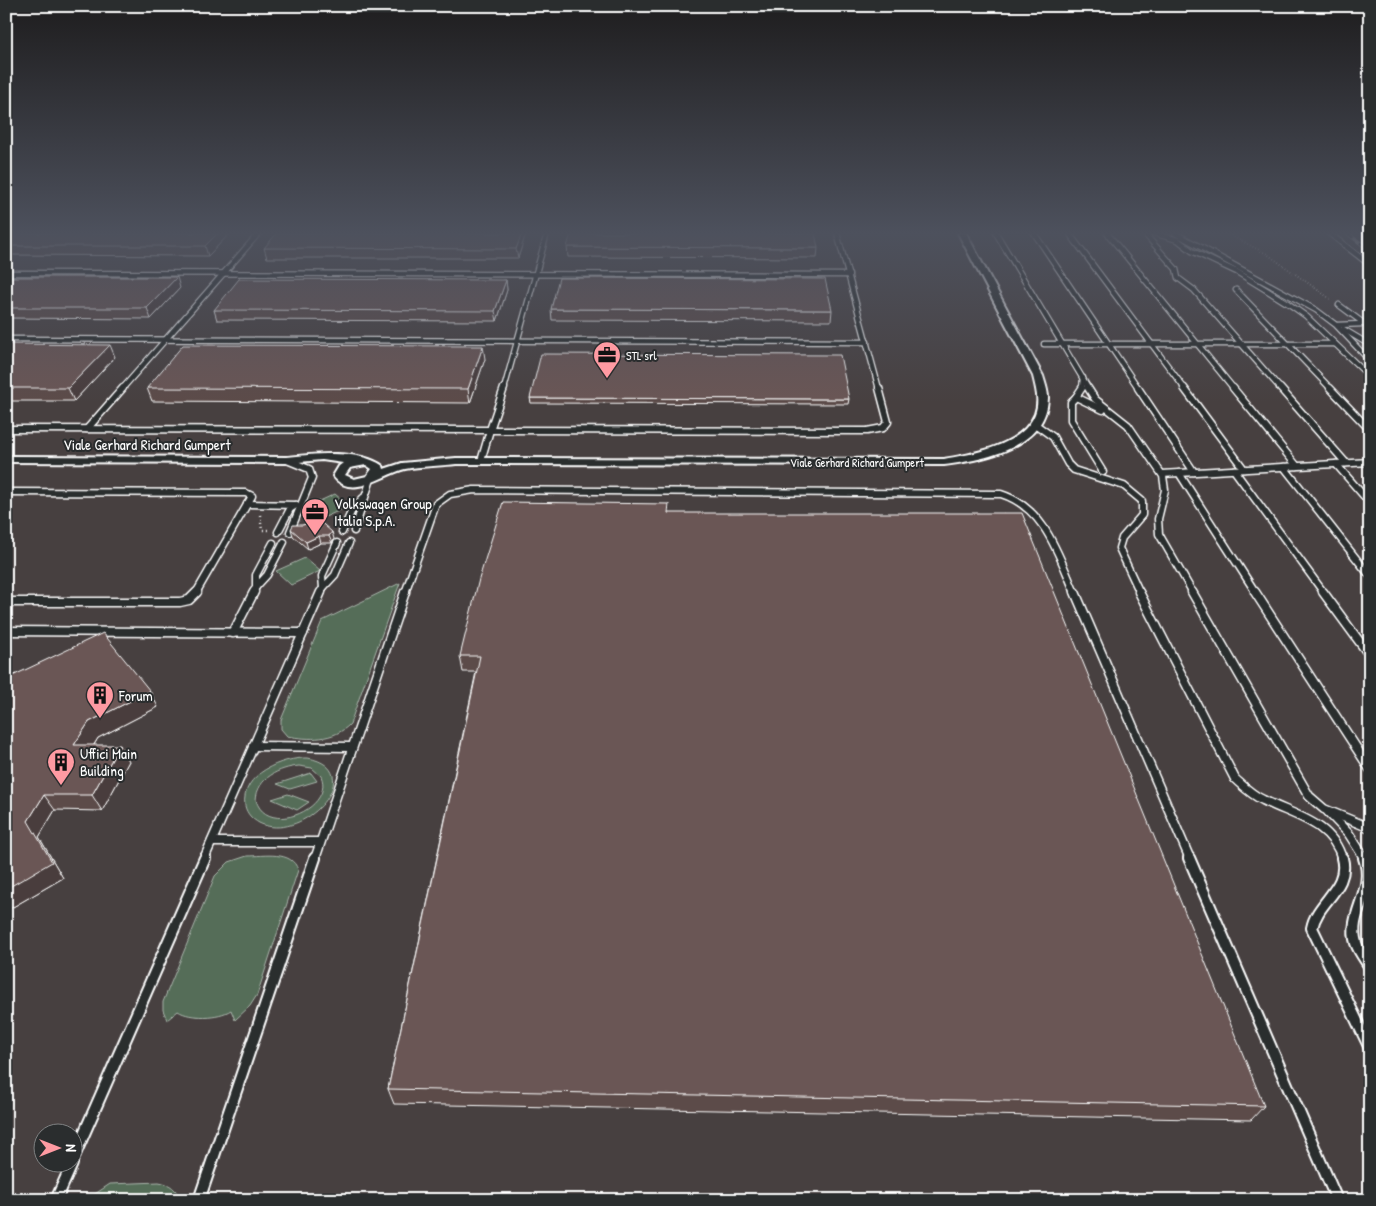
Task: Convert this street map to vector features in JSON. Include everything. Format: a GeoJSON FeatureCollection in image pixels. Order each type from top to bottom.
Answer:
{"type":"FeatureCollection","features":[{"type":"Feature","properties":{"kind":"street"},"geometry":{"type":"LineString","coordinates":[[991,289],[1042,387],[1044,404],[1035,424]]}},
{"type":"Feature","properties":{"kind":"street","name":"Viale Gerhard Richard Gumpert"},"geometry":{"type":"LineString","coordinates":[[6,459],[287,460],[322,457],[366,461],[429,458],[481,461],[944,462],[968,458],[1002,446],[1020,437],[1035,424]]}},
{"type":"Feature","properties":{"kind":"street","name":"Viale Gerhard Richard Gumpert"},"geometry":{"type":"LineString","coordinates":[[287,460],[330,467],[345,482],[351,483],[374,477],[402,466],[456,460]]}},
{"type":"Feature","properties":{"kind":"street"},"geometry":{"type":"LineString","coordinates":[[339,476],[345,466],[366,461],[379,468],[374,477]]}},
{"type":"Feature","properties":{"kind":"lane"},"geometry":{"type":"LineString","coordinates":[[87,429],[210,289]]}},
{"type":"Feature","properties":{"kind":"lane"},"geometry":{"type":"LineString","coordinates":[[481,461],[499,406],[532,289]]}},
{"type":"Feature","properties":{"kind":"lane"},"geometry":{"type":"LineString","coordinates":[[6,429],[878,430],[886,425],[888,418],[853,289]]}},
{"type":"Feature","properties":{"kind":"lane"},"geometry":{"type":"LineString","coordinates":[[1029,289],[1098,403],[1122,420],[1162,474],[1165,486],[1158,523],[1159,534],[1310,796],[1354,840],[1368,870],[1369,879],[1366,897],[1357,918],[1354,935],[1361,955],[1370,967]]}},
{"type":"Feature","properties":{"kind":"lane"},"geometry":{"type":"LineString","coordinates":[[1072,289],[1194,472]]}},
{"type":"Feature","properties":{"kind":"lane"},"geometry":{"type":"LineString","coordinates":[[1111,289],[1244,469]]}},
{"type":"Feature","properties":{"kind":"lane"},"geometry":{"type":"LineString","coordinates":[[1153,289],[1297,466]]}},
{"type":"Feature","properties":{"kind":"lane"},"geometry":{"type":"LineString","coordinates":[[1193,289],[1346,463]]}},
{"type":"Feature","properties":{"kind":"lane"},"geometry":{"type":"LineString","coordinates":[[1264,289],[1306,316],[1370,378]]}},
{"type":"Feature","properties":{"kind":"lane"},"geometry":{"type":"LineString","coordinates":[[1278,289],[1316,310],[1336,325],[1370,345]]}},
{"type":"Feature","properties":{"kind":"lane"},"geometry":{"type":"LineString","coordinates":[[1236,290],[1370,430]]}},
{"type":"Feature","properties":{"kind":"lane"},"geometry":{"type":"LineString","coordinates":[[1338,305],[1370,328]]}},
{"type":"Feature","properties":{"kind":"lane"},"geometry":{"type":"LineString","coordinates":[[1336,325],[1364,324]]}},
{"type":"Feature","properties":{"kind":"lane"},"geometry":{"type":"LineString","coordinates":[[1336,325],[1370,361]]}},
{"type":"Feature","properties":{"kind":"lane"},"geometry":{"type":"LineString","coordinates":[[6,339],[867,342]]}},
{"type":"Feature","properties":{"kind":"lane"},"geometry":{"type":"LineString","coordinates":[[1044,344],[1335,344]]}},
{"type":"Feature","properties":{"kind":"lane"},"geometry":{"type":"LineString","coordinates":[[1083,378],[1082,391],[1071,402],[1071,420],[1103,472]]}},
{"type":"Feature","properties":{"kind":"lane"},"geometry":{"type":"LineString","coordinates":[[1076,397],[1122,420]]}},
{"type":"Feature","properties":{"kind":"lane"},"geometry":{"type":"LineString","coordinates":[[1035,424],[1053,437],[1068,464],[1074,470],[1124,486],[1142,501],[1142,515],[1120,540],[1118,549],[1235,780],[1256,799],[1315,822],[1338,847],[1344,865],[1342,880],[1314,914],[1312,928],[1370,1048]]}},
{"type":"Feature","properties":{"kind":"lane"},"geometry":{"type":"LineString","coordinates":[[287,460],[305,467],[312,475],[302,500],[301,509],[290,532]]}},
{"type":"Feature","properties":{"kind":"lane"},"geometry":{"type":"LineString","coordinates":[[1162,474],[1370,462]]}},
{"type":"Feature","properties":{"kind":"lane"},"geometry":{"type":"LineString","coordinates":[[1336,464],[1370,502]]}},
{"type":"Feature","properties":{"kind":"lane"},"geometry":{"type":"LineString","coordinates":[[1284,467],[1370,576]]}},
{"type":"Feature","properties":{"kind":"lane"},"geometry":{"type":"LineString","coordinates":[[1234,470],[1370,656]]}},
{"type":"Feature","properties":{"kind":"lane"},"geometry":{"type":"LineString","coordinates":[[1179,473],[1370,769]]}},
{"type":"Feature","properties":{"kind":"lane"},"geometry":{"type":"LineString","coordinates":[[342,532],[352,510],[363,498],[374,477]]}},
{"type":"Feature","properties":{"kind":"lane"},"geometry":{"type":"LineString","coordinates":[[200,1200],[433,509],[438,501],[453,493],[474,490],[995,492],[1013,497],[1031,510],[1055,546],[1337,1200]]}},
{"type":"Feature","properties":{"kind":"lane"},"geometry":{"type":"LineString","coordinates":[[6,492],[246,493],[252,496],[195,595],[189,600],[180,602],[6,602]]}},
{"type":"Feature","properties":{"kind":"lane"},"geometry":{"type":"LineString","coordinates":[[354,531],[363,510],[363,498]]}},
{"type":"Feature","properties":{"kind":"lane"},"geometry":{"type":"LineString","coordinates":[[275,531],[290,510],[302,500]]}},
{"type":"Feature","properties":{"kind":"lane"},"geometry":{"type":"LineString","coordinates":[[248,504],[296,505]]}},
{"type":"Feature","properties":{"kind":"lane"},"geometry":{"type":"LineString","coordinates":[[233,633],[256,587],[267,575],[284,542]]}},
{"type":"Feature","properties":{"kind":"lane"},"geometry":{"type":"LineString","coordinates":[[256,587],[256,575],[273,543]]}},
{"type":"Feature","properties":{"kind":"lane"},"geometry":{"type":"LineString","coordinates":[[323,588],[322,576],[337,543]]}},
{"type":"Feature","properties":{"kind":"lane"},"geometry":{"type":"LineString","coordinates":[[82,1139],[323,588],[335,575],[349,543]]}},
{"type":"Feature","properties":{"kind":"lane"},"geometry":{"type":"LineString","coordinates":[[6,631],[303,633]]}},
{"type":"Feature","properties":{"kind":"lane"},"geometry":{"type":"LineString","coordinates":[[253,746],[352,747]]}},
{"type":"Feature","properties":{"kind":"lane"},"geometry":{"type":"LineString","coordinates":[[1324,809],[1370,828]]}},
{"type":"Feature","properties":{"kind":"lane"},"geometry":{"type":"LineString","coordinates":[[212,842],[320,842]]}},
{"type":"Feature","properties":{"kind":"lane"},"geometry":{"type":"LineString","coordinates":[[56,1200],[67,1174]]}},
{"type":"Feature","properties":{"kind":"path"},"geometry":{"type":"LineString","coordinates":[[1316,289],[1338,305]]}},
{"type":"Feature","properties":{"kind":"path"},"geometry":{"type":"LineString","coordinates":[[243,512],[259,512],[262,530],[275,531]]}},
{"type":"Feature","properties":{"kind":"shaded area"},"geometry":{"type":"Polygon","coordinates":[[[6,289],[1370,289],[1370,1200],[6,1200],[6,289]]]}},
{"type":"Feature","properties":{"kind":"green space"},"geometry":{"type":"Polygon","coordinates":[[[335,494],[349,506],[323,518],[309,506],[335,494]]]}},
{"type":"Feature","properties":{"kind":"green space"},"geometry":{"type":"Polygon","coordinates":[[[305,558],[320,571],[291,585],[276,571],[305,558]]]}},
{"type":"Feature","properties":{"kind":"green space"},"geometry":{"type":"Polygon","coordinates":[[[400,583],[350,724],[336,734],[321,738],[287,736],[281,729],[281,720],[322,621],[400,583]]]}},
{"type":"Feature","properties":{"kind":"green space"},"geometry":{"type":"Polygon","coordinates":[[[298,758],[308,758],[326,765],[333,776],[332,790],[324,803],[310,815],[294,824],[276,827],[259,823],[248,814],[245,806],[245,795],[249,785],[256,776],[265,770],[276,764],[298,758]],[[291,767],[277,772],[265,780],[257,792],[256,800],[262,811],[272,816],[285,817],[298,814],[309,808],[318,799],[323,788],[321,776],[312,768],[291,767]]]}},
{"type":"Feature","properties":{"kind":"green space"},"geometry":{"type":"Polygon","coordinates":[[[311,773],[317,781],[290,789],[277,784],[311,773]]]}},
{"type":"Feature","properties":{"kind":"green space"},"geometry":{"type":"Polygon","coordinates":[[[288,794],[309,802],[297,810],[272,799],[288,794]]]}},
{"type":"Feature","properties":{"kind":"green space"},"geometry":{"type":"Polygon","coordinates":[[[269,855],[284,857],[290,859],[298,870],[257,995],[250,1006],[235,1020],[231,1010],[212,1016],[183,1014],[178,1011],[167,1020],[163,1010],[163,1002],[215,876],[229,862],[247,856],[269,855]]]}},
{"type":"Feature","properties":{"kind":"green space"},"geometry":{"type":"Polygon","coordinates":[[[159,1182],[173,1188],[181,1200],[86,1200],[110,1184],[159,1182]]]}},
{"type":"Feature","properties":{"kind":"building"},"geometry":{"type":"Polygon","coordinates":[[[6,289],[165,289],[147,308],[6,308],[6,289]]]}},
{"type":"Feature","properties":{"kind":"building"},"geometry":{"type":"Polygon","coordinates":[[[231,289],[503,289],[495,311],[214,310],[231,289]]]}},
{"type":"Feature","properties":{"kind":"building"},"geometry":{"type":"Polygon","coordinates":[[[556,289],[827,289],[832,310],[551,309],[556,289]]]}},
{"type":"Feature","properties":{"kind":"building"},"geometry":{"type":"Polygon","coordinates":[[[6,344],[110,345],[68,388],[6,388],[6,344]]]}},
{"type":"Feature","properties":{"kind":"building"},"geometry":{"type":"Polygon","coordinates":[[[183,345],[483,346],[468,389],[147,388],[183,345]]]}},
{"type":"Feature","properties":{"kind":"building"},"geometry":{"type":"Polygon","coordinates":[[[541,354],[840,355],[849,399],[530,398],[541,354]]]}},
{"type":"Feature","properties":{"kind":"building"},"geometry":{"type":"Polygon","coordinates":[[[503,502],[669,504],[668,513],[1022,513],[1264,1106],[388,1089],[480,656],[460,656],[479,579],[503,502]]]}},
{"type":"Feature","properties":{"kind":"building"},"geometry":{"type":"Polygon","coordinates":[[[317,519],[332,532],[329,536],[319,536],[306,542],[291,529],[293,525],[303,525],[317,519]]]}},
{"type":"Feature","properties":{"kind":"building"},"geometry":{"type":"Polygon","coordinates":[[[103,633],[150,691],[89,722],[74,745],[120,745],[92,795],[44,795],[28,821],[52,862],[6,889],[6,679],[103,633]]]}},
{"type":"Feature","properties":{"kind":"place","name":"STL srl"},"geometry":{"type":"Point","coordinates":[607,379]}},
{"type":"Feature","properties":{"kind":"place","name":"Volkswagen Group Italia S.p.A."},"geometry":{"type":"Point","coordinates":[315,536]}},
{"type":"Feature","properties":{"kind":"place","name":"Forum"},"geometry":{"type":"Point","coordinates":[100,719]}},
{"type":"Feature","properties":{"kind":"place","name":"Uffici Main Building"},"geometry":{"type":"Point","coordinates":[61,786]}}]}
